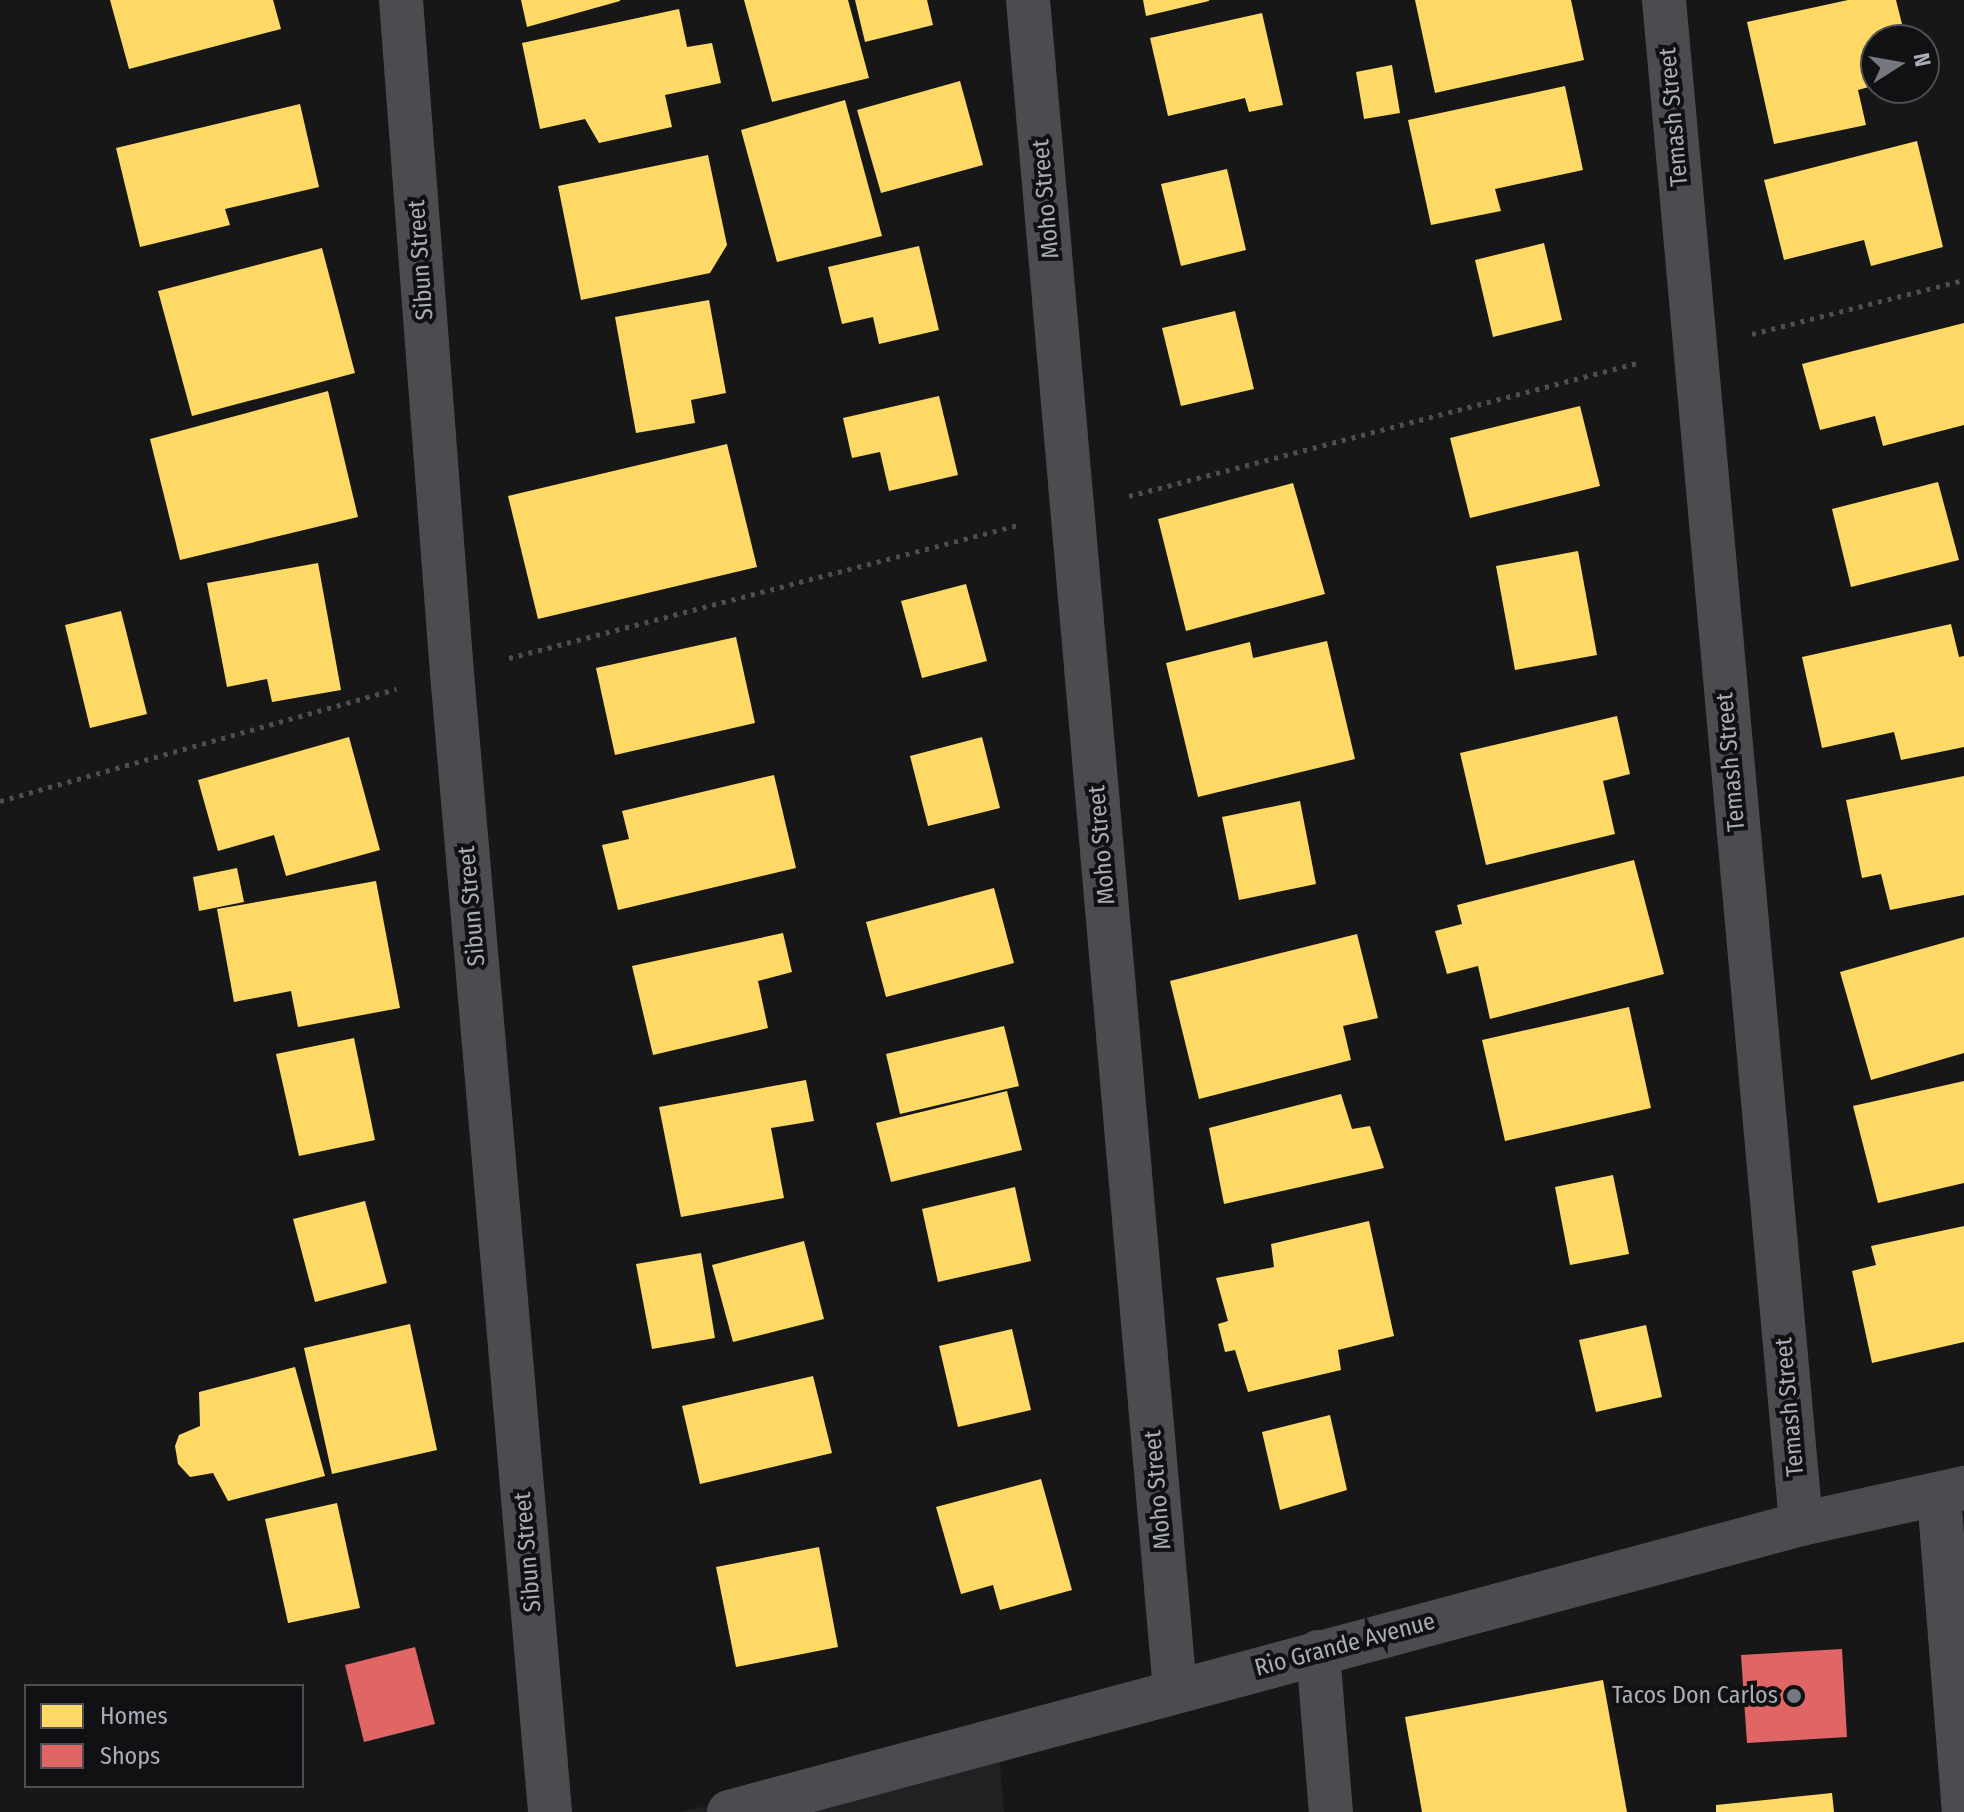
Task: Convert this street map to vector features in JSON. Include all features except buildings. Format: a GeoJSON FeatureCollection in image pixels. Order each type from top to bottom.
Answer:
{"type":"FeatureCollection","features":[{"type":"Feature","properties":{"kind":"street","name":"Sibun Street"},"geometry":{"type":"LineString","coordinates":[[401,0],[452,673],[550,1812]]}},
{"type":"Feature","properties":{"kind":"street","name":"Moho Street"},"geometry":{"type":"LineString","coordinates":[[1028,0],[1175,1689]]}},
{"type":"Feature","properties":{"kind":"street","name":"Temash Street"},"geometry":{"type":"LineString","coordinates":[[1664,0],[1801,1524]]}},
{"type":"Feature","properties":{"kind":"street","name":"Rio Grande Avenue"},"geometry":{"type":"LineString","coordinates":[[729,1812],[1175,1689],[1801,1524],[1951,1492]]}},
{"type":"Feature","properties":{"kind":"street"},"geometry":{"type":"LineString","coordinates":[[1951,1492],[1964,1812]]}},
{"type":"Feature","properties":{"kind":"street"},"geometry":{"type":"LineString","coordinates":[[1318,1652],[1331,1812]]}},
{"type":"Feature","properties":{"kind":"path"},"geometry":{"type":"LineString","coordinates":[[0,801],[452,673],[1964,280]]}},
{"type":"Feature","properties":{"kind":"shaded area"},"geometry":{"type":"Polygon","coordinates":[[[998,1738],[1004,1812],[680,1812],[998,1738]]]}},
{"type":"Feature","properties":{"kind":"place","name":"Tacos Don Carlos"},"geometry":{"type":"Point","coordinates":[1794,1696]}}]}
